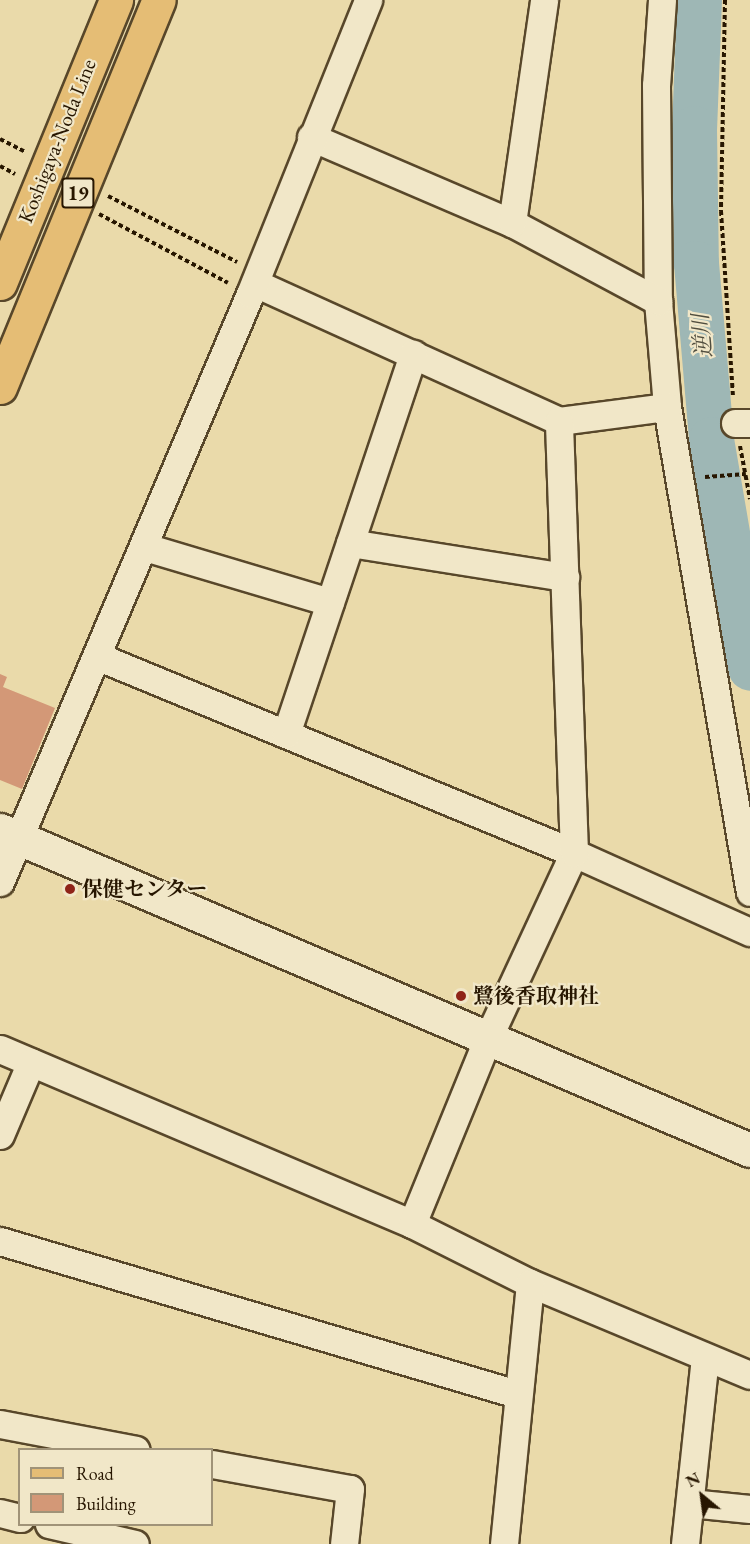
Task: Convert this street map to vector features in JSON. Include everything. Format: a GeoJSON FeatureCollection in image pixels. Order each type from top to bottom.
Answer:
{"type":"FeatureCollection","features":[{"type":"Feature","properties":{"kind":"main road","name":"Koshigaya-Noda Line"},"geometry":{"type":"LineString","coordinates":[[0,283],[116,0]]}},
{"type":"Feature","properties":{"kind":"main road","name":"Koshigaya-Noda Line"},"geometry":{"type":"LineString","coordinates":[[0,387],[159,0]]}},
{"type":"Feature","properties":{"kind":"street"},"geometry":{"type":"LineString","coordinates":[[0,882],[9,833],[99,657],[255,284],[311,137],[368,0]]}},
{"type":"Feature","properties":{"kind":"street"},"geometry":{"type":"LineString","coordinates":[[512,222],[544,0]]}},
{"type":"Feature","properties":{"kind":"street"},"geometry":{"type":"LineString","coordinates":[[662,0],[656,85],[658,301],[667,407],[750,892]]}},
{"type":"Feature","properties":{"kind":"street"},"geometry":{"type":"LineString","coordinates":[[311,137],[512,222],[658,301]]}},
{"type":"Feature","properties":{"kind":"street"},"geometry":{"type":"LineString","coordinates":[[255,284],[559,420],[667,407]]}},
{"type":"Feature","properties":{"kind":"street"},"geometry":{"type":"LineString","coordinates":[[286,734],[413,354]]}},
{"type":"Feature","properties":{"kind":"street"},"geometry":{"type":"LineString","coordinates":[[412,1224],[488,1038],[574,853],[559,420]]}},
{"type":"Feature","properties":{"kind":"street"},"geometry":{"type":"LineString","coordinates":[[350,543],[565,577]]}},
{"type":"Feature","properties":{"kind":"street"},"geometry":{"type":"LineString","coordinates":[[144,547],[330,602]]}},
{"type":"Feature","properties":{"kind":"street"},"geometry":{"type":"LineString","coordinates":[[99,657],[574,853],[750,932]]}},
{"type":"Feature","properties":{"kind":"street"},"geometry":{"type":"LineString","coordinates":[[9,833],[750,1150]]}},
{"type":"Feature","properties":{"kind":"street"},"geometry":{"type":"LineString","coordinates":[[0,1049],[412,1224],[530,1283],[750,1375]]}},
{"type":"Feature","properties":{"kind":"street"},"geometry":{"type":"LineString","coordinates":[[0,1135],[31,1062]]}},
{"type":"Feature","properties":{"kind":"street"},"geometry":{"type":"LineString","coordinates":[[0,1241],[517,1394]]}},
{"type":"Feature","properties":{"kind":"street"},"geometry":{"type":"LineString","coordinates":[[504,1544],[517,1394],[530,1283]]}},
{"type":"Feature","properties":{"kind":"street"},"geometry":{"type":"LineString","coordinates":[[685,1544],[705,1357]]}},
{"type":"Feature","properties":{"kind":"street"},"geometry":{"type":"LineString","coordinates":[[0,1424],[131,1448]]}},
{"type":"Feature","properties":{"kind":"street"},"geometry":{"type":"LineString","coordinates":[[213,1464],[350,1490],[344,1544]]}},
{"type":"Feature","properties":{"kind":"street"},"geometry":{"type":"LineString","coordinates":[[690,1503],[750,1509]]}},
{"type":"Feature","properties":{"kind":"street"},"geometry":{"type":"LineString","coordinates":[[0,1513],[18,1518]]}},
{"type":"Feature","properties":{"kind":"street"},"geometry":{"type":"LineString","coordinates":[[58,1526],[135,1544]]}},
{"type":"Feature","properties":{"kind":"path"},"geometry":{"type":"LineString","coordinates":[[725,0],[721,211],[750,499]]}},
{"type":"Feature","properties":{"kind":"path"},"geometry":{"type":"LineString","coordinates":[[79,192],[255,284]]}},
{"type":"Feature","properties":{"kind":"path"},"geometry":{"type":"LineString","coordinates":[[79,192],[255,284]]}},
{"type":"Feature","properties":{"kind":"path"},"geometry":{"type":"LineString","coordinates":[[696,478],[746,474]]}},
{"type":"Feature","properties":{"kind":"building"},"geometry":{"type":"Polygon","coordinates":[[[0,674],[7,677],[3,687],[55,708],[22,789],[0,780],[0,674]]]}},
{"type":"Feature","properties":{"kind":"waterway","name":"逆川"},"geometry":{"type":"LineString","coordinates":[[699,0],[694,128],[696,263],[711,439],[750,668]]}},
{"type":"Feature","properties":{"kind":"place","name":"保健センター"},"geometry":{"type":"Point","coordinates":[70,889]}},
{"type":"Feature","properties":{"kind":"place","name":"鷺後香取神社"},"geometry":{"type":"Point","coordinates":[461,996]}}]}
